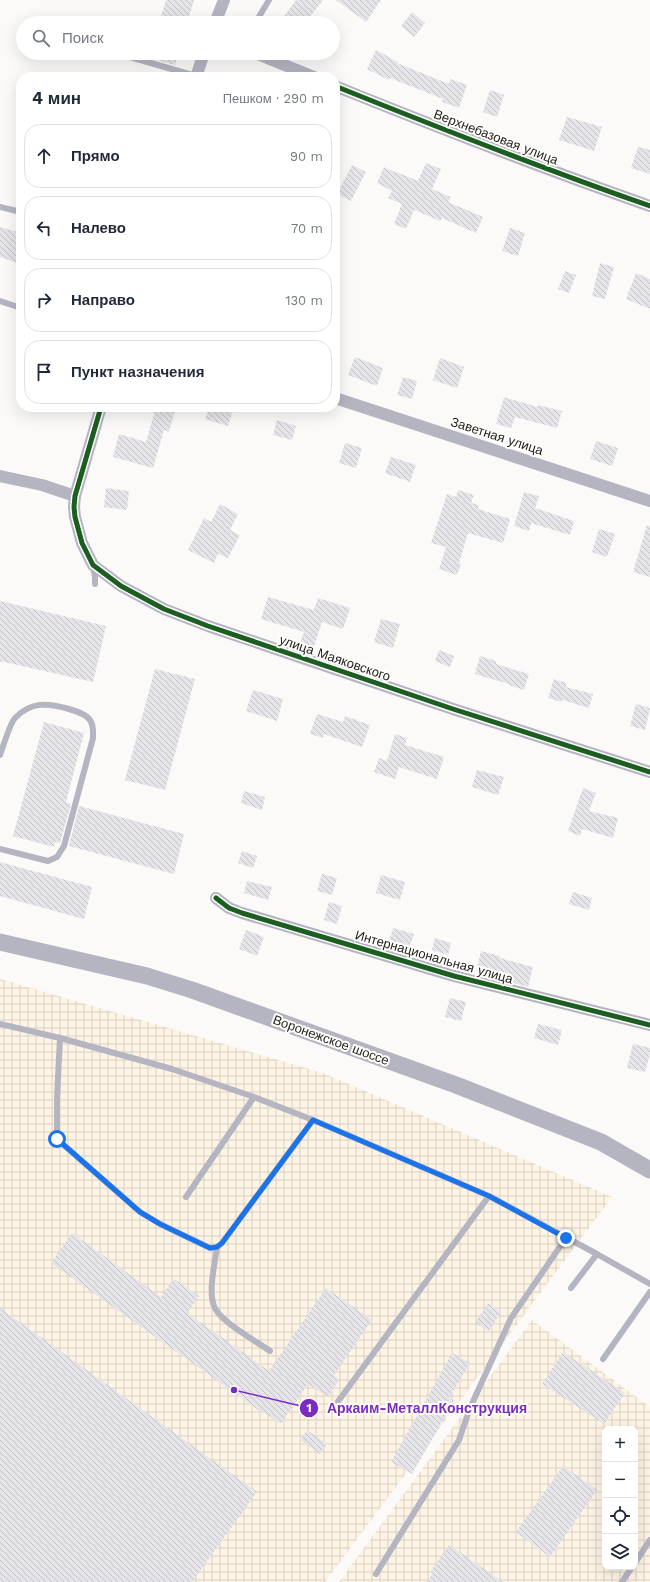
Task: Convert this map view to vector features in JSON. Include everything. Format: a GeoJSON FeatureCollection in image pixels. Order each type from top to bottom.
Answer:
{"type":"FeatureCollection","features":[{"type":"Feature","properties":{"kind":"main road","name":"Воронежское шоссе"},"geometry":{"type":"LineString","coordinates":[[0,942],[147,976],[192,990],[456,1085],[581,1134],[601,1142],[650,1170]]}},
{"type":"Feature","properties":{"kind":"street"},"geometry":{"type":"LineString","coordinates":[[218,16],[224,0]]}},
{"type":"Feature","properties":{"kind":"street"},"geometry":{"type":"LineString","coordinates":[[197,72],[202,60]]}},
{"type":"Feature","properties":{"kind":"street"},"geometry":{"type":"LineString","coordinates":[[272,60],[302,72]]}},
{"type":"Feature","properties":{"kind":"street","name":"Верхнебазовая улица"},"geometry":{"type":"LineString","coordinates":[[340,88],[493,148],[650,206]]}},
{"type":"Feature","properties":{"kind":"street","name":"Заветная улица"},"geometry":{"type":"LineString","coordinates":[[340,400],[650,501]]}},
{"type":"Feature","properties":{"kind":"street","name":"улица Маяковского"},"geometry":{"type":"LineString","coordinates":[[100,412],[75,496],[75,517],[82,543],[93,565],[121,586],[164,609],[208,626],[453,709],[650,772]]}},
{"type":"Feature","properties":{"kind":"street"},"geometry":{"type":"LineString","coordinates":[[0,476],[42,485],[75,496]]}},
{"type":"Feature","properties":{"kind":"street","name":"Интернациональная улица"},"geometry":{"type":"LineString","coordinates":[[216,898],[229,908],[242,913],[388,957],[454,976],[650,1026]]}},
{"type":"Feature","properties":{"kind":"lane"},"geometry":{"type":"LineString","coordinates":[[259,16],[269,0]]}},
{"type":"Feature","properties":{"kind":"lane"},"geometry":{"type":"LineString","coordinates":[[140,60],[182,72]]}},
{"type":"Feature","properties":{"kind":"lane"},"geometry":{"type":"LineString","coordinates":[[0,207],[16,211]]}},
{"type":"Feature","properties":{"kind":"lane"},"geometry":{"type":"LineString","coordinates":[[0,301],[16,306]]}},
{"type":"Feature","properties":{"kind":"lane"},"geometry":{"type":"LineString","coordinates":[[93,565],[96,577],[95,584]]}},
{"type":"Feature","properties":{"kind":"lane"},"geometry":{"type":"LineString","coordinates":[[0,755],[14,719],[28,707],[53,704],[77,711],[90,720],[93,728],[92,738],[64,846],[57,857],[48,861],[0,849]]}},
{"type":"Feature","properties":{"kind":"lane"},"geometry":{"type":"LineString","coordinates":[[0,1024],[60,1038],[172,1069],[254,1097],[313,1120],[489,1196],[650,1284]]}},
{"type":"Feature","properties":{"kind":"lane"},"geometry":{"type":"LineString","coordinates":[[60,1038],[57,1098],[57,1139],[140,1212],[160,1224],[210,1248],[217,1247],[222,1243],[313,1120]]}},
{"type":"Feature","properties":{"kind":"lane"},"geometry":{"type":"LineString","coordinates":[[186,1197],[254,1097]]}},
{"type":"Feature","properties":{"kind":"lane"},"geometry":{"type":"LineString","coordinates":[[331,1411],[489,1196]]}},
{"type":"Feature","properties":{"kind":"lane"},"geometry":{"type":"LineString","coordinates":[[376,1574],[459,1440],[470,1408],[511,1318],[566,1238]]}},
{"type":"Feature","properties":{"kind":"lane"},"geometry":{"type":"LineString","coordinates":[[217,1247],[212,1296],[214,1307],[222,1318],[270,1351]]}},
{"type":"Feature","properties":{"kind":"lane"},"geometry":{"type":"LineString","coordinates":[[571,1288],[597,1254]]}},
{"type":"Feature","properties":{"kind":"lane"},"geometry":{"type":"LineString","coordinates":[[602,1359],[650,1292]]}},
{"type":"Feature","properties":{"kind":"lane"},"geometry":{"type":"LineString","coordinates":[[638,1558],[650,1540]]}},
{"type":"Feature","properties":{"kind":"lane"},"geometry":{"type":"LineString","coordinates":[[622,1582],[630,1570]]}},
{"type":"Feature","properties":{"kind":"shaded area"},"geometry":{"type":"Polygon","coordinates":[[[0,979],[323,1073],[612,1197],[325,1582],[0,1582],[0,979]]]}},
{"type":"Feature","properties":{"kind":"shaded area"},"geometry":{"type":"Polygon","coordinates":[[[532,1320],[650,1407],[650,1582],[339,1582],[532,1320]]]}},
{"type":"Feature","properties":{"kind":"building"},"geometry":{"type":"Polygon","coordinates":[[[166,0],[194,0],[189,16],[161,16],[166,0]]]}},
{"type":"Feature","properties":{"kind":"building"},"geometry":{"type":"Polygon","coordinates":[[[296,0],[323,0],[310,16],[284,16],[296,0]]]}},
{"type":"Feature","properties":{"kind":"building"},"geometry":{"type":"Polygon","coordinates":[[[336,0],[381,0],[366,22],[336,0]]]}},
{"type":"Feature","properties":{"kind":"building"},"geometry":{"type":"Polygon","coordinates":[[[412,12],[425,23],[414,37],[401,26],[412,12]]]}},
{"type":"Feature","properties":{"kind":"building"},"geometry":{"type":"Polygon","coordinates":[[[376,50],[398,62],[397,63],[449,84],[450,79],[467,85],[459,108],[442,102],[443,99],[390,78],[389,80],[367,69],[376,50]]]}},
{"type":"Feature","properties":{"kind":"building"},"geometry":{"type":"Polygon","coordinates":[[[156,60],[176,60],[175,65],[156,60]]]}},
{"type":"Feature","properties":{"kind":"building"},"geometry":{"type":"Polygon","coordinates":[[[490,90],[504,95],[497,117],[483,112],[490,90]]]}},
{"type":"Feature","properties":{"kind":"building"},"geometry":{"type":"Polygon","coordinates":[[[567,117],[602,127],[594,151],[559,140],[567,117]]]}},
{"type":"Feature","properties":{"kind":"building"},"geometry":{"type":"Polygon","coordinates":[[[638,147],[650,150],[650,174],[631,168],[638,147]]]}},
{"type":"Feature","properties":{"kind":"building"},"geometry":{"type":"Polygon","coordinates":[[[426,163],[441,169],[432,189],[451,197],[448,202],[483,217],[476,233],[442,218],[440,221],[414,210],[406,229],[394,224],[402,204],[388,198],[392,191],[377,183],[384,167],[418,181],[426,163]]]}},
{"type":"Feature","properties":{"kind":"building"},"geometry":{"type":"Polygon","coordinates":[[[352,165],[366,172],[351,201],[340,196],[340,188],[352,165]]]}},
{"type":"Feature","properties":{"kind":"building"},"geometry":{"type":"Polygon","coordinates":[[[0,227],[16,232],[16,262],[0,257],[0,227]]]}},
{"type":"Feature","properties":{"kind":"building"},"geometry":{"type":"Polygon","coordinates":[[[510,228],[525,233],[518,256],[502,251],[510,228]]]}},
{"type":"Feature","properties":{"kind":"building"},"geometry":{"type":"Polygon","coordinates":[[[600,263],[614,267],[605,299],[592,296],[600,263]]]}},
{"type":"Feature","properties":{"kind":"building"},"geometry":{"type":"Polygon","coordinates":[[[565,271],[576,275],[569,293],[558,289],[565,271]]]}},
{"type":"Feature","properties":{"kind":"building"},"geometry":{"type":"Polygon","coordinates":[[[636,273],[650,279],[650,309],[626,299],[636,273]]]}},
{"type":"Feature","properties":{"kind":"building"},"geometry":{"type":"Polygon","coordinates":[[[355,357],[383,368],[377,386],[348,375],[355,357]]]}},
{"type":"Feature","properties":{"kind":"building"},"geometry":{"type":"Polygon","coordinates":[[[440,358],[464,367],[457,388],[433,380],[440,358]]]}},
{"type":"Feature","properties":{"kind":"building"},"geometry":{"type":"Polygon","coordinates":[[[403,377],[417,381],[412,399],[397,395],[403,377]]]}},
{"type":"Feature","properties":{"kind":"building"},"geometry":{"type":"Polygon","coordinates":[[[504,397],[537,407],[538,405],[562,411],[557,428],[515,417],[511,428],[496,424],[504,397]]]}},
{"type":"Feature","properties":{"kind":"building"},"geometry":{"type":"Polygon","coordinates":[[[155,412],[175,412],[169,432],[164,430],[153,468],[113,457],[119,434],[146,442],[155,412]]]}},
{"type":"Feature","properties":{"kind":"building"},"geometry":{"type":"Polygon","coordinates":[[[207,412],[232,412],[228,426],[205,419],[207,412]]]}},
{"type":"Feature","properties":{"kind":"building"},"geometry":{"type":"Polygon","coordinates":[[[277,420],[296,426],[292,440],[273,435],[277,420]]]}},
{"type":"Feature","properties":{"kind":"building"},"geometry":{"type":"Polygon","coordinates":[[[596,441],[618,448],[612,466],[590,459],[596,441]]]}},
{"type":"Feature","properties":{"kind":"building"},"geometry":{"type":"Polygon","coordinates":[[[345,443],[362,448],[356,468],[339,463],[345,443]]]}},
{"type":"Feature","properties":{"kind":"building"},"geometry":{"type":"Polygon","coordinates":[[[391,457],[416,465],[410,482],[385,473],[391,457]]]}},
{"type":"Feature","properties":{"kind":"building"},"geometry":{"type":"Polygon","coordinates":[[[106,488],[129,491],[127,510],[104,507],[106,488]]]}},
{"type":"Feature","properties":{"kind":"building"},"geometry":{"type":"Polygon","coordinates":[[[458,490],[474,495],[471,503],[479,505],[478,509],[510,519],[503,543],[468,533],[457,575],[439,569],[446,547],[431,543],[447,494],[456,497],[458,490]]]}},
{"type":"Feature","properties":{"kind":"building"},"geometry":{"type":"Polygon","coordinates":[[[524,492],[539,496],[535,508],[574,521],[570,535],[531,523],[529,531],[514,526],[524,492]]]}},
{"type":"Feature","properties":{"kind":"building"},"geometry":{"type":"Polygon","coordinates":[[[220,504],[238,514],[230,530],[240,535],[228,558],[218,554],[214,563],[188,550],[204,518],[211,522],[220,504]]]}},
{"type":"Feature","properties":{"kind":"building"},"geometry":{"type":"Polygon","coordinates":[[[647,525],[650,526],[650,577],[633,572],[647,525]]]}},
{"type":"Feature","properties":{"kind":"building"},"geometry":{"type":"Polygon","coordinates":[[[599,529],[615,534],[607,557],[592,552],[599,529]]]}},
{"type":"Feature","properties":{"kind":"building"},"geometry":{"type":"Polygon","coordinates":[[[268,597],[314,610],[318,598],[350,608],[343,629],[322,622],[313,649],[299,645],[304,632],[261,619],[268,597]]]}},
{"type":"Feature","properties":{"kind":"building"},"geometry":{"type":"Polygon","coordinates":[[[0,601],[106,626],[93,682],[0,661],[0,601]]]}},
{"type":"Feature","properties":{"kind":"building"},"geometry":{"type":"Polygon","coordinates":[[[381,619],[400,624],[393,648],[374,642],[381,619]]]}},
{"type":"Feature","properties":{"kind":"building"},"geometry":{"type":"Polygon","coordinates":[[[439,650],[454,656],[450,667],[435,661],[439,650]]]}},
{"type":"Feature","properties":{"kind":"building"},"geometry":{"type":"Polygon","coordinates":[[[480,656],[496,661],[496,664],[529,674],[524,690],[475,674],[480,656]]]}},
{"type":"Feature","properties":{"kind":"building"},"geometry":{"type":"Polygon","coordinates":[[[155,669],[195,679],[165,790],[125,780],[155,669]]]}},
{"type":"Feature","properties":{"kind":"building"},"geometry":{"type":"Polygon","coordinates":[[[554,679],[566,683],[566,687],[593,694],[589,708],[562,700],[561,702],[548,698],[554,679]]]}},
{"type":"Feature","properties":{"kind":"building"},"geometry":{"type":"Polygon","coordinates":[[[253,690],[283,699],[277,721],[246,711],[253,690]]]}},
{"type":"Feature","properties":{"kind":"building"},"geometry":{"type":"Polygon","coordinates":[[[636,704],[650,708],[645,730],[630,726],[636,704]]]}},
{"type":"Feature","properties":{"kind":"building"},"geometry":{"type":"Polygon","coordinates":[[[317,714],[343,722],[345,716],[370,725],[362,747],[324,734],[323,738],[310,734],[317,714]]]}},
{"type":"Feature","properties":{"kind":"building"},"geometry":{"type":"Polygon","coordinates":[[[44,722],[84,733],[66,802],[71,804],[60,843],[55,842],[54,847],[13,836],[44,722]]]}},
{"type":"Feature","properties":{"kind":"building"},"geometry":{"type":"Polygon","coordinates":[[[395,734],[407,738],[405,745],[444,757],[437,779],[399,767],[395,779],[374,772],[379,758],[387,761],[395,734]]]}},
{"type":"Feature","properties":{"kind":"building"},"geometry":{"type":"Polygon","coordinates":[[[477,770],[504,777],[498,795],[472,787],[477,770]]]}},
{"type":"Feature","properties":{"kind":"building"},"geometry":{"type":"Polygon","coordinates":[[[583,788],[596,793],[589,811],[618,818],[613,838],[582,829],[580,836],[568,831],[583,788]]]}},
{"type":"Feature","properties":{"kind":"building"},"geometry":{"type":"Polygon","coordinates":[[[244,791],[265,797],[262,810],[241,803],[244,791]]]}},
{"type":"Feature","properties":{"kind":"building"},"geometry":{"type":"Polygon","coordinates":[[[79,806],[184,834],[174,874],[69,846],[79,806]]]}},
{"type":"Feature","properties":{"kind":"building"},"geometry":{"type":"Polygon","coordinates":[[[242,851],[257,856],[253,868],[238,863],[242,851]]]}},
{"type":"Feature","properties":{"kind":"building"},"geometry":{"type":"Polygon","coordinates":[[[0,862],[92,887],[84,919],[0,896],[0,862]]]}},
{"type":"Feature","properties":{"kind":"building"},"geometry":{"type":"Polygon","coordinates":[[[322,874],[337,878],[332,895],[317,891],[322,874]]]}},
{"type":"Feature","properties":{"kind":"building"},"geometry":{"type":"Polygon","coordinates":[[[381,875],[405,882],[400,900],[376,893],[381,875]]]}},
{"type":"Feature","properties":{"kind":"building"},"geometry":{"type":"Polygon","coordinates":[[[247,881],[272,887],[268,900],[244,893],[247,881]]]}},
{"type":"Feature","properties":{"kind":"building"},"geometry":{"type":"Polygon","coordinates":[[[573,892],[592,898],[589,910],[569,904],[573,892]]]}},
{"type":"Feature","properties":{"kind":"building"},"geometry":{"type":"Polygon","coordinates":[[[329,902],[342,906],[337,924],[324,920],[329,902]]]}},
{"type":"Feature","properties":{"kind":"building"},"geometry":{"type":"Polygon","coordinates":[[[393,928],[414,934],[409,948],[389,941],[393,928]]]}},
{"type":"Feature","properties":{"kind":"building"},"geometry":{"type":"Polygon","coordinates":[[[246,930],[264,937],[257,956],[239,949],[246,930]]]}},
{"type":"Feature","properties":{"kind":"building"},"geometry":{"type":"Polygon","coordinates":[[[435,938],[451,943],[448,955],[432,950],[435,938]]]}},
{"type":"Feature","properties":{"kind":"building"},"geometry":{"type":"Polygon","coordinates":[[[481,951],[533,967],[528,987],[476,972],[481,951]]]}},
{"type":"Feature","properties":{"kind":"building"},"geometry":{"type":"Polygon","coordinates":[[[450,998],[466,1002],[461,1021],[445,1017],[450,998]]]}},
{"type":"Feature","properties":{"kind":"building"},"geometry":{"type":"Polygon","coordinates":[[[538,1024],[562,1030],[558,1045],[534,1038],[538,1024]]]}},
{"type":"Feature","properties":{"kind":"building"},"geometry":{"type":"Polygon","coordinates":[[[633,1044],[650,1048],[650,1054],[645,1072],[627,1068],[633,1044]]]}},
{"type":"Feature","properties":{"kind":"building"},"geometry":{"type":"Polygon","coordinates":[[[72,1233],[161,1297],[174,1279],[199,1296],[187,1313],[269,1371],[326,1288],[372,1320],[334,1375],[339,1380],[328,1397],[308,1384],[281,1424],[265,1413],[264,1414],[51,1263],[72,1233]]]}},
{"type":"Feature","properties":{"kind":"building"},"geometry":{"type":"Polygon","coordinates":[[[488,1303],[501,1312],[489,1331],[475,1323],[488,1303]]]}},
{"type":"Feature","properties":{"kind":"building"},"geometry":{"type":"Polygon","coordinates":[[[0,1308],[257,1492],[192,1582],[0,1582],[0,1308]]]}},
{"type":"Feature","properties":{"kind":"building"},"geometry":{"type":"Polygon","coordinates":[[[563,1352],[625,1393],[604,1424],[542,1384],[563,1352]]]}},
{"type":"Feature","properties":{"kind":"building"},"geometry":{"type":"Polygon","coordinates":[[[452,1353],[470,1363],[449,1398],[454,1401],[412,1474],[391,1462],[452,1353]]]}},
{"type":"Feature","properties":{"kind":"building"},"geometry":{"type":"Polygon","coordinates":[[[307,1430],[327,1444],[320,1454],[300,1440],[307,1430]]]}},
{"type":"Feature","properties":{"kind":"building"},"geometry":{"type":"Polygon","coordinates":[[[563,1466],[597,1490],[550,1557],[516,1532],[563,1466]]]}},
{"type":"Feature","properties":{"kind":"building"},"geometry":{"type":"Polygon","coordinates":[[[449,1545],[503,1582],[427,1582],[433,1573],[431,1571],[449,1545]]]}},
{"type":"Feature","properties":{"kind":"cycle path"},"geometry":{"type":"LineString","coordinates":[[340,88],[492,148],[650,206]]}},
{"type":"Feature","properties":{"kind":"cycle path"},"geometry":{"type":"LineString","coordinates":[[100,412],[75,496],[75,517],[82,543],[93,565],[121,586],[164,609],[208,626],[453,709],[650,772]]}},
{"type":"Feature","properties":{"kind":"cycle path"},"geometry":{"type":"LineString","coordinates":[[216,898],[229,908],[242,913],[454,976],[650,1025]]}},
{"type":"Feature","properties":{"kind":"place","name":"Аркаим-МеталлКонструкция"},"geometry":{"type":"Point","coordinates":[234,1390]}},
{"type":"Feature","properties":{"kind":"route"},"geometry":{"type":"LineString","coordinates":[[57,1139],[140,1212],[160,1224],[210,1248],[217,1247],[222,1243],[313,1120],[489,1196],[566,1238]]}}]}
